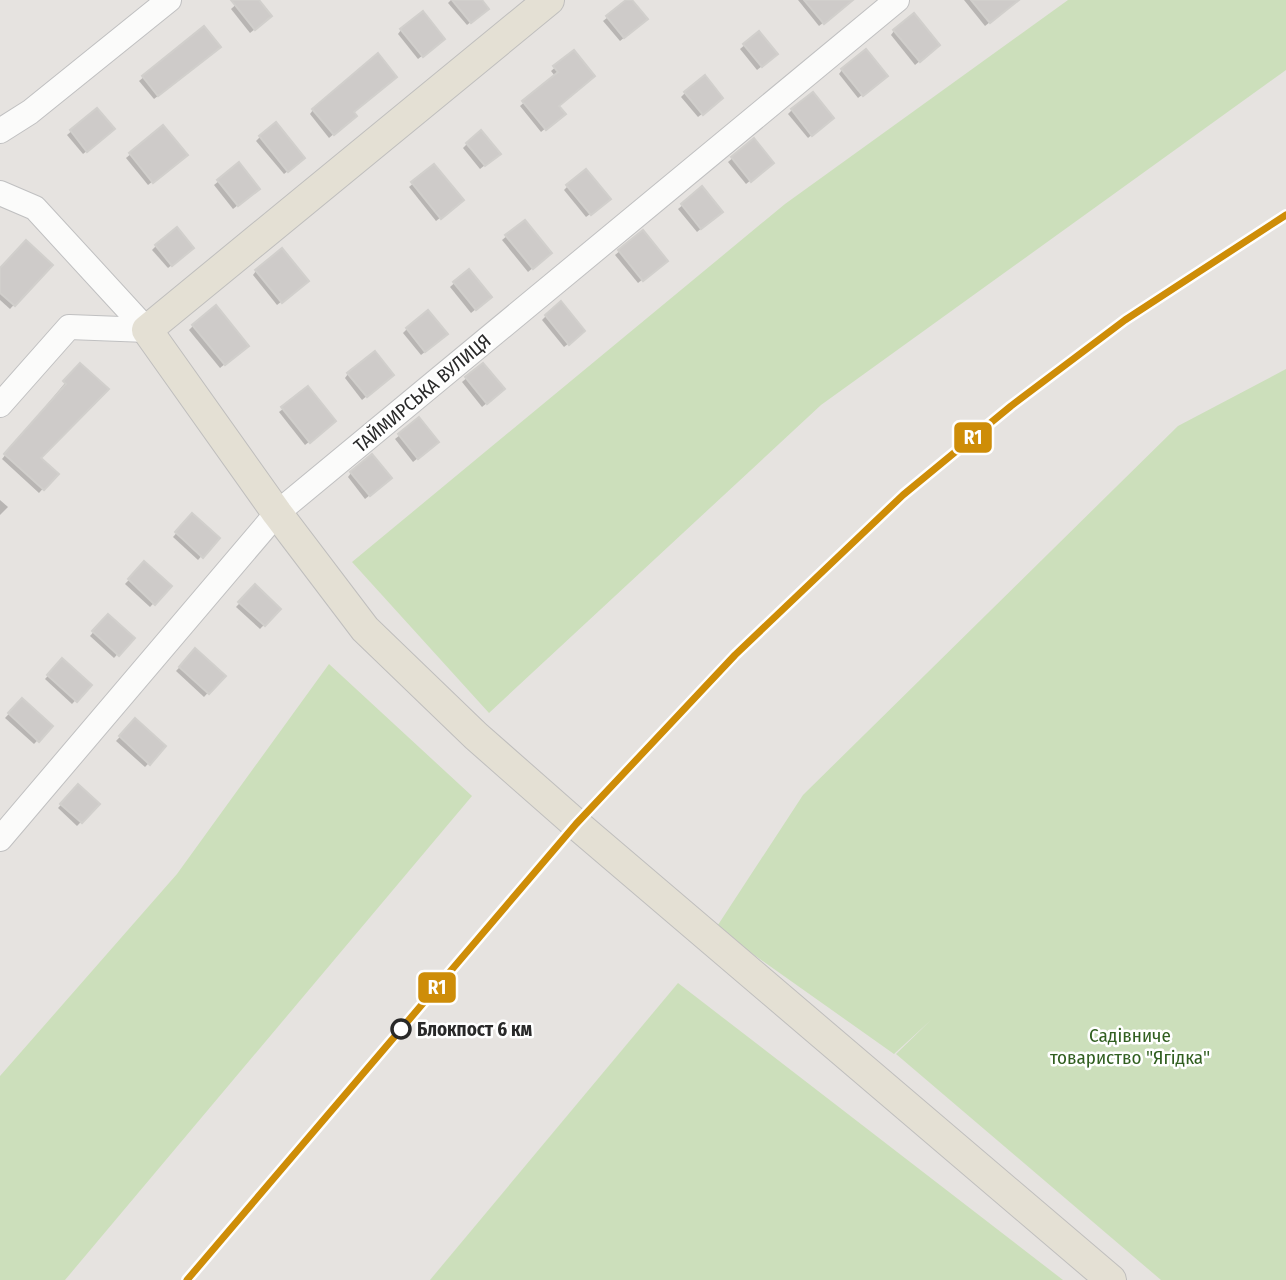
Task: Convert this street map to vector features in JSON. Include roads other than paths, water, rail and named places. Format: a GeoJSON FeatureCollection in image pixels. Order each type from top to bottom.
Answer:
{"type":"FeatureCollection","features":[{"type":"Feature","properties":{"kind":"main road"},"geometry":{"type":"LineString","coordinates":[[549,0],[147,330],[277,513],[365,629],[476,736],[1111,1280]]}},
{"type":"Feature","properties":{"kind":"street"},"geometry":{"type":"LineString","coordinates":[[0,131],[30,112],[169,0]]}},
{"type":"Feature","properties":{"kind":"street","name":"ТАЙМИРСЬКА ВУЛИЦЯ"},"geometry":{"type":"LineString","coordinates":[[0,839],[277,513],[897,0]]}},
{"type":"Feature","properties":{"kind":"street"},"geometry":{"type":"LineString","coordinates":[[0,192],[36,208],[147,330]]}},
{"type":"Feature","properties":{"kind":"street"},"geometry":{"type":"LineString","coordinates":[[0,405],[69,327],[147,330]]}},
{"type":"Feature","properties":{"kind":"place","name":"Блокпост 6 км"},"geometry":{"type":"Point","coordinates":[401,1029]}},
{"type":"Feature","properties":{"kind":"park label","name":"Садівниче товариство \"Ягідка\""},"geometry":{"type":"Point","coordinates":[1130,1046]}}]}
